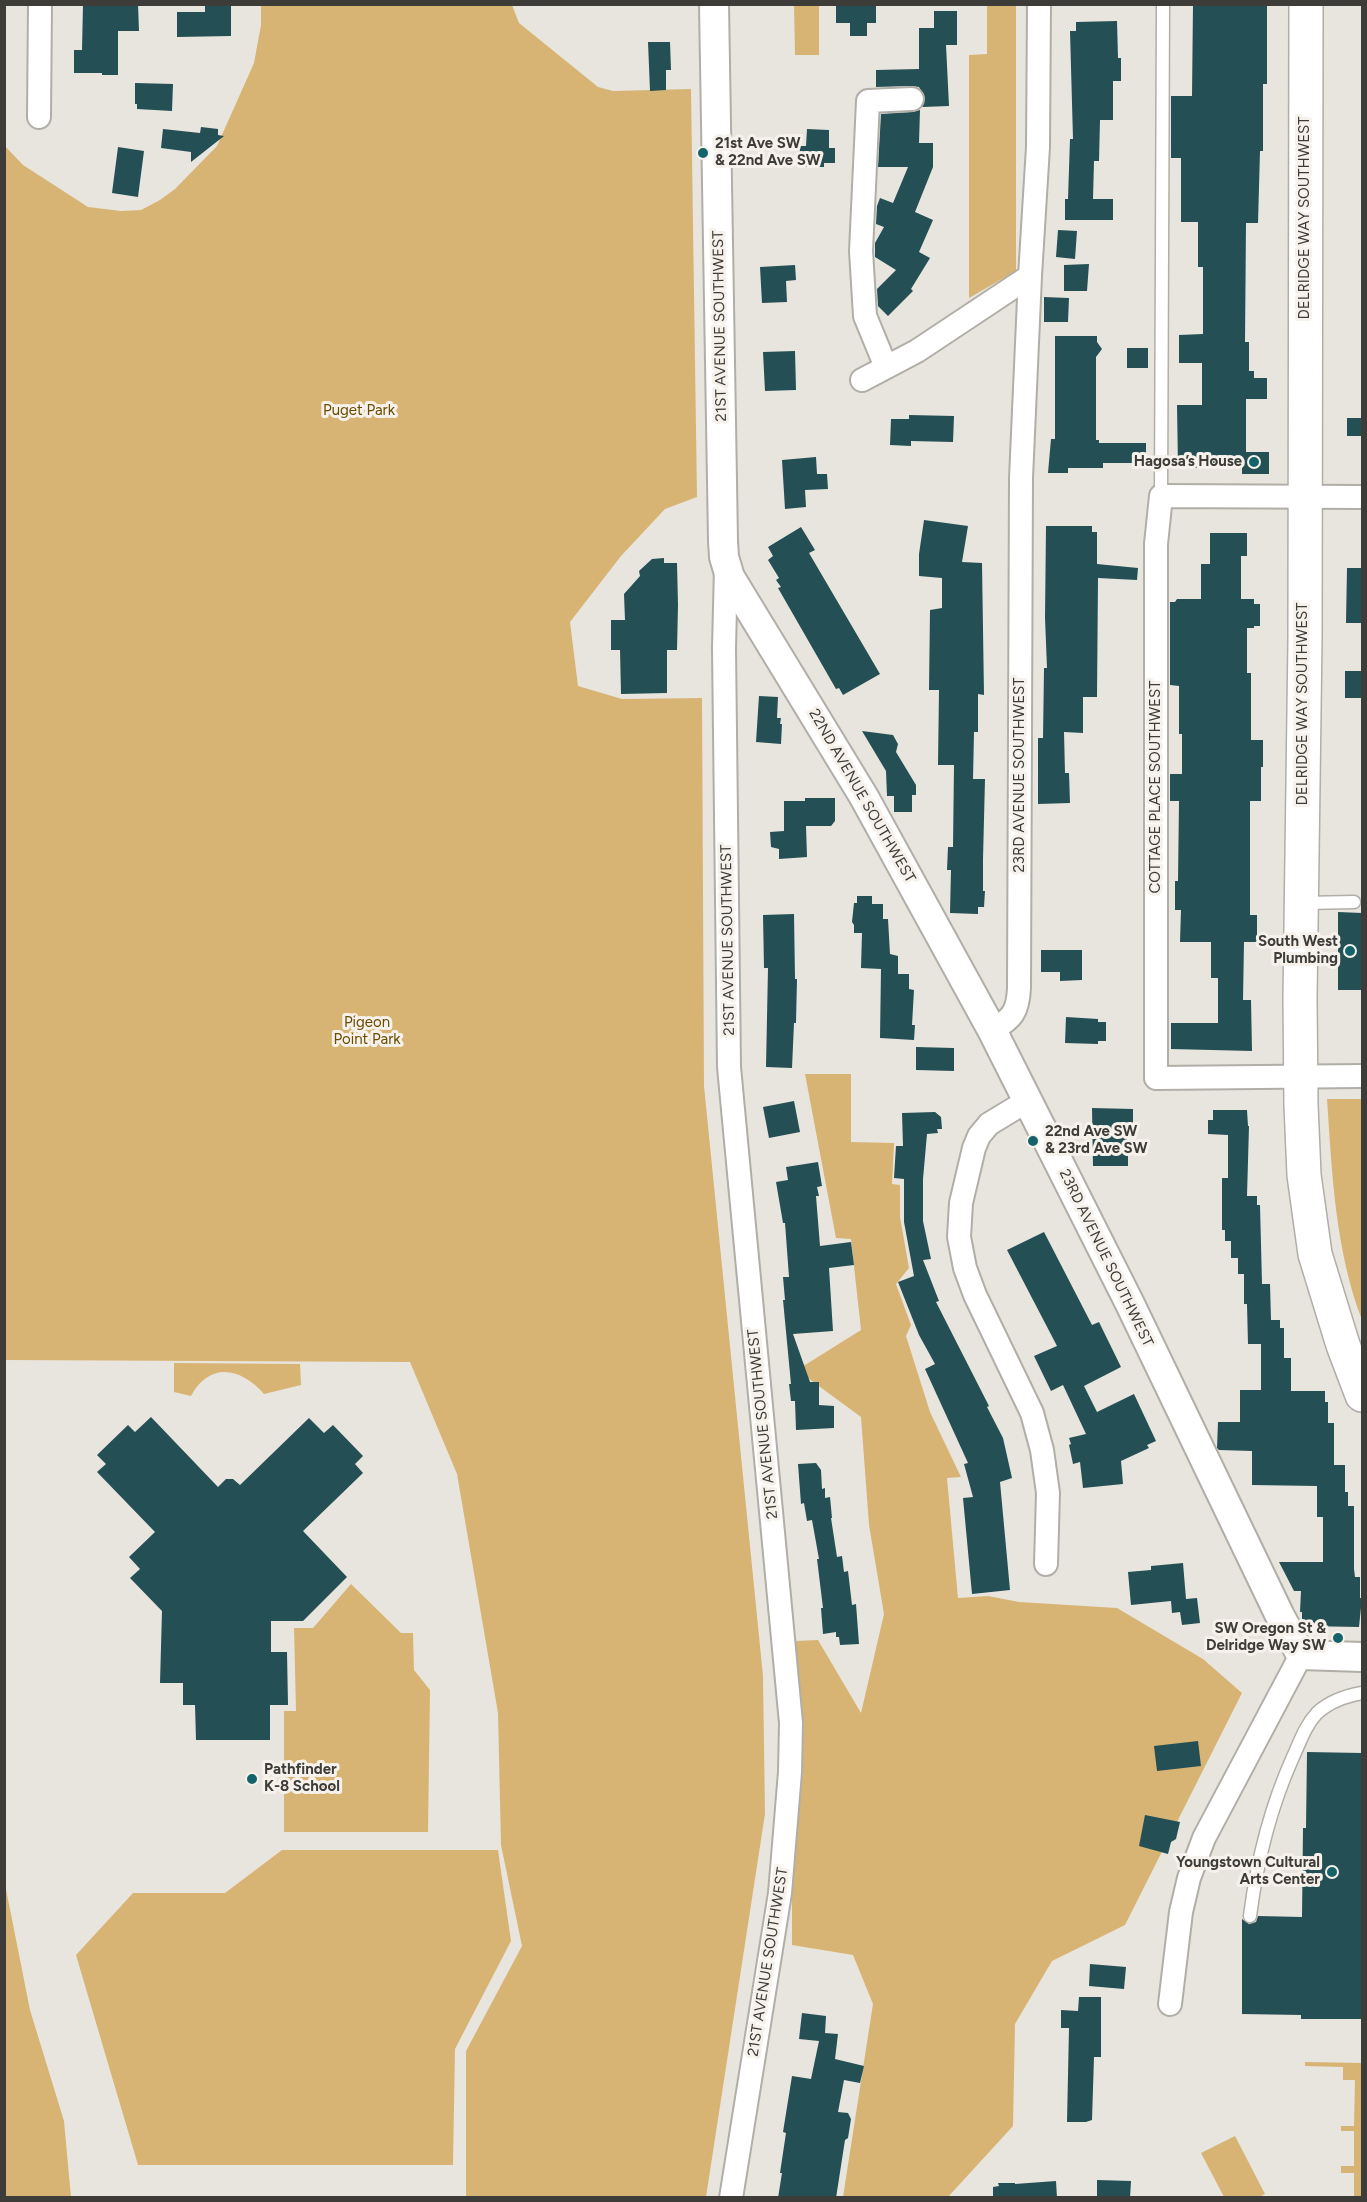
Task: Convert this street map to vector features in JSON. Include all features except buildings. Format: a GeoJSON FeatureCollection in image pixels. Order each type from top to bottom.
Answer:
{"type":"FeatureCollection","features":[{"type":"Feature","properties":{"kind":"main road","name":"DELRIDGE WAY SOUTHWEST"},"geometry":{"type":"LineString","coordinates":[[1306,4],[1305,639],[1300,1077],[1304,1175],[1316,1254],[1343,1345],[1362,1395]]}},
{"type":"Feature","properties":{"kind":"street"},"geometry":{"type":"LineString","coordinates":[[39,117],[40,4]]}},
{"type":"Feature","properties":{"kind":"street","name":"21ST AVENUE SOUTHWEST"},"geometry":{"type":"LineString","coordinates":[[714,4],[723,530],[726,566],[724,648],[729,1067],[791,1723],[790,1772],[780,1893],[731,2198]]}},
{"type":"Feature","properties":{"kind":"street","name":"23RD AVENUE SOUTHWEST"},"geometry":{"type":"LineString","coordinates":[[1038,4],[1038,147],[1032,226],[1021,478],[1019,1000],[1008,1021],[992,1030],[1130,1304],[1301,1655]]}},
{"type":"Feature","properties":{"kind":"street"},"geometry":{"type":"LineString","coordinates":[[886,368],[865,316],[864,305],[861,250],[868,101],[912,99]]}},
{"type":"Feature","properties":{"kind":"street"},"geometry":{"type":"LineString","coordinates":[[862,380],[917,351],[1030,276]]}},
{"type":"Feature","properties":{"kind":"street"},"geometry":{"type":"LineString","coordinates":[[1161,496],[1362,497]]}},
{"type":"Feature","properties":{"kind":"street","name":"COTTAGE PLACE SOUTHWEST"},"geometry":{"type":"LineString","coordinates":[[1161,496],[1156,544],[1156,1078],[1300,1077]]}},
{"type":"Feature","properties":{"kind":"street","name":"22ND AVENUE SOUTHWEST"},"geometry":{"type":"LineString","coordinates":[[726,566],[730,577],[864,797],[992,1030]]}},
{"type":"Feature","properties":{"kind":"street"},"geometry":{"type":"LineString","coordinates":[[724,648],[736,630],[755,617]]}},
{"type":"Feature","properties":{"kind":"street"},"geometry":{"type":"LineString","coordinates":[[1300,1077],[1362,1076]]}},
{"type":"Feature","properties":{"kind":"street"},"geometry":{"type":"LineString","coordinates":[[1028,1101],[989,1124],[979,1136],[961,1203],[959,1237],[965,1268],[975,1295],[1035,1422],[1042,1450],[1048,1493],[1046,1564]]}},
{"type":"Feature","properties":{"kind":"street"},"geometry":{"type":"LineString","coordinates":[[1170,2004],[1181,1912],[1189,1878],[1204,1838],[1301,1655],[1362,1657]]}},
{"type":"Feature","properties":{"kind":"lane"},"geometry":{"type":"LineString","coordinates":[[1161,496],[1163,4]]}},
{"type":"Feature","properties":{"kind":"lane"},"geometry":{"type":"LineString","coordinates":[[1301,903],[1354,903]]}},
{"type":"Feature","properties":{"kind":"lane"},"geometry":{"type":"LineString","coordinates":[[1250,1916],[1255,1878],[1272,1810],[1304,1732],[1317,1713],[1326,1706],[1349,1695],[1362,1693]]}},
{"type":"Feature","properties":{"kind":"green space","name":"Pigeon Point Park"},"geometry":{"type":"Polygon","coordinates":[[[261,5],[512,5],[519,23],[598,87],[613,91],[691,89],[697,497],[665,509],[621,556],[570,622],[578,686],[622,699],[702,698],[704,1086],[763,1676],[765,1814],[706,2197],[466,2197],[466,2051],[522,1946],[501,1845],[498,1713],[457,1474],[410,1362],[5,1360],[4,145],[23,165],[88,207],[121,211],[141,210],[160,200],[175,189],[217,146],[254,63],[261,25],[261,5]]]}},
{"type":"Feature","properties":{"kind":"green space"},"geometry":{"type":"Polygon","coordinates":[[[794,5],[819,5],[819,55],[795,55],[794,5]]]}},
{"type":"Feature","properties":{"kind":"green space"},"geometry":{"type":"Polygon","coordinates":[[[987,5],[1016,5],[1016,271],[969,298],[969,55],[987,54],[987,5]]]}},
{"type":"Feature","properties":{"kind":"green space"},"geometry":{"type":"Polygon","coordinates":[[[805,1074],[851,1074],[851,1142],[894,1143],[892,1184],[900,1185],[900,1217],[909,1268],[896,1284],[911,1325],[906,1336],[930,1412],[961,1477],[947,1478],[958,1598],[988,1596],[1019,1602],[1117,1608],[1203,1659],[1242,1693],[1125,1925],[1052,1961],[1015,2024],[1013,2126],[948,2197],[843,2197],[873,2004],[853,1955],[792,1945],[792,1871],[803,1738],[795,1641],[818,1640],[861,1713],[884,1614],[869,1525],[861,1417],[797,1370],[861,1330],[851,1239],[836,1238],[805,1074]]]}},
{"type":"Feature","properties":{"kind":"green space"},"geometry":{"type":"Polygon","coordinates":[[[1327,1099],[1362,1099],[1362,1320],[1340,1238],[1333,1183],[1327,1099]]]}},
{"type":"Feature","properties":{"kind":"green space"},"geometry":{"type":"Polygon","coordinates":[[[174,1363],[300,1364],[301,1385],[264,1394],[246,1378],[226,1372],[216,1373],[207,1377],[191,1396],[174,1392],[174,1363]]]}},
{"type":"Feature","properties":{"kind":"green space"},"geometry":{"type":"Polygon","coordinates":[[[351,1584],[401,1633],[413,1633],[414,1670],[430,1690],[428,1832],[284,1832],[284,1711],[296,1711],[294,1628],[313,1628],[351,1584]]]}},
{"type":"Feature","properties":{"kind":"green space"},"geometry":{"type":"Polygon","coordinates":[[[282,1850],[498,1850],[511,1941],[455,2049],[453,2165],[138,2165],[76,1955],[133,1893],[225,1893],[282,1850]]]}},
{"type":"Feature","properties":{"kind":"green space"},"geometry":{"type":"Polygon","coordinates":[[[4,1879],[30,2010],[64,2121],[71,2197],[5,2197],[4,1879]]]}},
{"type":"Feature","properties":{"kind":"green space"},"geometry":{"type":"Polygon","coordinates":[[[1305,2062],[1362,2063],[1361,2197],[1354,2197],[1354,2173],[1341,2173],[1341,2166],[1354,2166],[1354,2131],[1341,2131],[1341,2126],[1354,2126],[1355,2080],[1343,2080],[1343,2067],[1305,2066],[1305,2062]]]}},
{"type":"Feature","properties":{"kind":"green space"},"geometry":{"type":"Polygon","coordinates":[[[1235,2136],[1265,2194],[1259,2197],[1224,2197],[1201,2153],[1235,2136]]]}},
{"type":"Feature","properties":{"kind":"place","name":"21st Ave SW & 22nd Ave SW"},"geometry":{"type":"Point","coordinates":[703,153]}},
{"type":"Feature","properties":{"kind":"place","name":"Hagosa’s House"},"geometry":{"type":"Point","coordinates":[1254,462]}},
{"type":"Feature","properties":{"kind":"place","name":"South West Plumbing"},"geometry":{"type":"Point","coordinates":[1350,951]}},
{"type":"Feature","properties":{"kind":"place","name":"22nd Ave SW & 23rd Ave SW"},"geometry":{"type":"Point","coordinates":[1033,1141]}},
{"type":"Feature","properties":{"kind":"place","name":"SW Oregon St & Delridge Way SW"},"geometry":{"type":"Point","coordinates":[1338,1638]}},
{"type":"Feature","properties":{"kind":"place","name":"Pathfinder K-8 School"},"geometry":{"type":"Point","coordinates":[252,1779]}},
{"type":"Feature","properties":{"kind":"place","name":"Youngstown Cultural Arts Center"},"geometry":{"type":"Point","coordinates":[1332,1872]}},
{"type":"Feature","properties":{"kind":"park label","name":"Puget Park"},"geometry":{"type":"Point","coordinates":[359,411]}}]}
